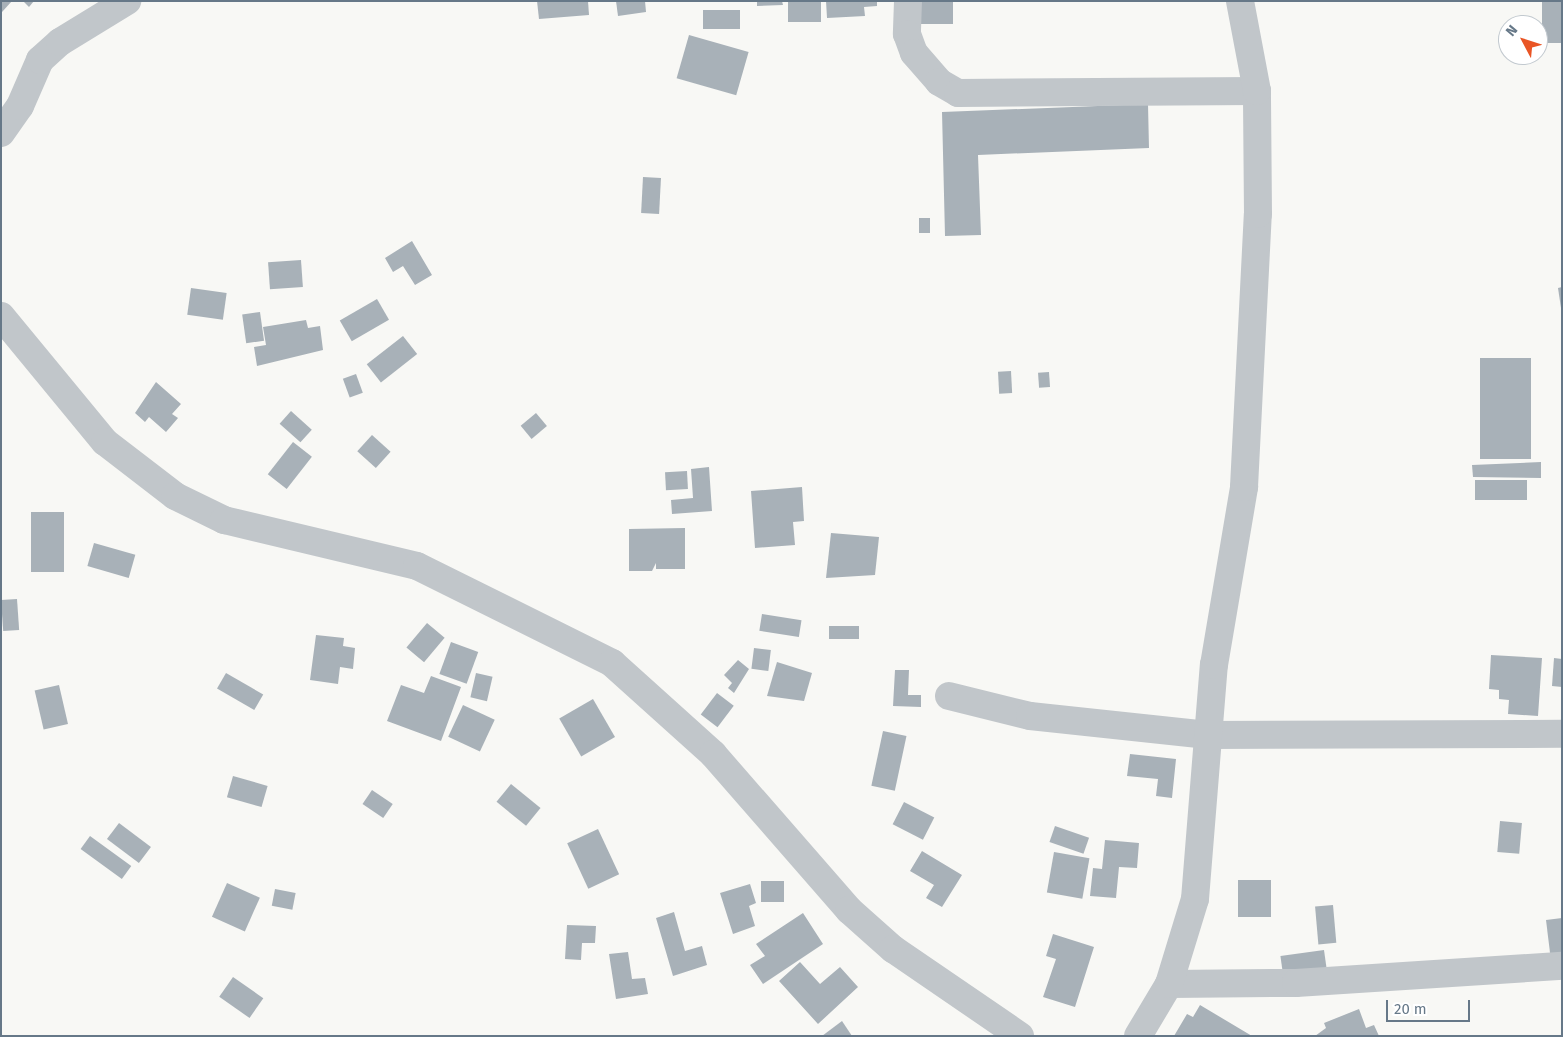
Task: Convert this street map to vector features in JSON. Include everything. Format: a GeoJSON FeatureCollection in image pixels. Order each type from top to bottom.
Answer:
{"type":"FeatureCollection","features":[{"type":"Feature","properties":{"kind":"street"},"geometry":{"type":"LineString","coordinates":[[1,133],[20,106],[40,60],[60,42],[127,1]]}},
{"type":"Feature","properties":{"kind":"street"},"geometry":{"type":"LineString","coordinates":[[908,1],[907,34],[914,53],[939,82],[958,93],[1257,91]]}},
{"type":"Feature","properties":{"kind":"street"},"geometry":{"type":"LineString","coordinates":[[1138,1036],[1169,984],[1195,899],[1214,666],[1244,487],[1258,214],[1257,91],[1240,1]]}},
{"type":"Feature","properties":{"kind":"street"},"geometry":{"type":"LineString","coordinates":[[1,316],[105,442],[175,496],[224,520],[417,566],[612,662],[713,754],[849,910],[921,969],[1020,1036]]}},
{"type":"Feature","properties":{"kind":"street"},"geometry":{"type":"LineString","coordinates":[[949,696],[1030,716],[1208,735],[1562,734]]}},
{"type":"Feature","properties":{"kind":"street"},"geometry":{"type":"LineString","coordinates":[[1169,984],[1296,983],[1562,966]]}},
{"type":"Feature","properties":{"kind":"building"},"geometry":{"type":"Polygon","coordinates":[[[1,1],[12,1],[2,12],[1,1]]]}},
{"type":"Feature","properties":{"kind":"building"},"geometry":{"type":"Polygon","coordinates":[[[23,1],[34,1],[29,7],[23,1]]]}},
{"type":"Feature","properties":{"kind":"building"},"geometry":{"type":"Polygon","coordinates":[[[537,1],[588,1],[589,15],[539,19],[537,1]]]}},
{"type":"Feature","properties":{"kind":"building"},"geometry":{"type":"Polygon","coordinates":[[[616,1],[645,1],[646,12],[618,16],[616,1]]]}},
{"type":"Feature","properties":{"kind":"building"},"geometry":{"type":"Polygon","coordinates":[[[757,1],[782,1],[783,5],[757,6],[757,1]]]}},
{"type":"Feature","properties":{"kind":"building"},"geometry":{"type":"Polygon","coordinates":[[[788,1],[821,1],[821,22],[788,22],[788,1]]]}},
{"type":"Feature","properties":{"kind":"building"},"geometry":{"type":"Polygon","coordinates":[[[826,1],[877,1],[877,6],[864,7],[865,16],[827,18],[826,1]]]}},
{"type":"Feature","properties":{"kind":"building"},"geometry":{"type":"Polygon","coordinates":[[[914,1],[953,1],[953,24],[914,24],[914,1]]]}},
{"type":"Feature","properties":{"kind":"building"},"geometry":{"type":"Polygon","coordinates":[[[1542,1],[1562,1],[1562,43],[1548,43],[1548,15],[1542,15],[1542,1]]]}},
{"type":"Feature","properties":{"kind":"building"},"geometry":{"type":"Polygon","coordinates":[[[703,10],[740,10],[740,29],[703,29],[703,10]]]}},
{"type":"Feature","properties":{"kind":"building"},"geometry":{"type":"Polygon","coordinates":[[[689,35],[749,52],[736,95],[677,78],[689,35]]]}},
{"type":"Feature","properties":{"kind":"building"},"geometry":{"type":"Polygon","coordinates":[[[1148,104],[1149,148],[978,155],[981,235],[945,236],[942,112],[1148,104]]]}},
{"type":"Feature","properties":{"kind":"building"},"geometry":{"type":"Polygon","coordinates":[[[643,177],[661,178],[659,214],[641,213],[643,177]]]}},
{"type":"Feature","properties":{"kind":"building"},"geometry":{"type":"Polygon","coordinates":[[[919,218],[930,218],[930,233],[919,233],[919,218]]]}},
{"type":"Feature","properties":{"kind":"building"},"geometry":{"type":"Polygon","coordinates":[[[412,241],[432,275],[415,285],[403,266],[393,272],[385,258],[412,241]]]}},
{"type":"Feature","properties":{"kind":"building"},"geometry":{"type":"Polygon","coordinates":[[[301,260],[303,287],[270,289],[268,262],[301,260]]]}},
{"type":"Feature","properties":{"kind":"building"},"geometry":{"type":"Polygon","coordinates":[[[1562,287],[1562,308],[1561,308],[1558,288],[1562,287]]]}},
{"type":"Feature","properties":{"kind":"building"},"geometry":{"type":"Polygon","coordinates":[[[191,288],[227,293],[223,320],[187,315],[191,288]]]}},
{"type":"Feature","properties":{"kind":"building"},"geometry":{"type":"Polygon","coordinates":[[[377,299],[389,320],[352,341],[340,320],[377,299]]]}},
{"type":"Feature","properties":{"kind":"building"},"geometry":{"type":"Polygon","coordinates":[[[260,312],[264,341],[246,343],[242,315],[260,312]]]}},
{"type":"Feature","properties":{"kind":"building"},"geometry":{"type":"Polygon","coordinates":[[[306,320],[308,328],[320,326],[323,350],[257,366],[254,347],[266,345],[263,327],[306,320]]]}},
{"type":"Feature","properties":{"kind":"building"},"geometry":{"type":"Polygon","coordinates":[[[403,336],[417,354],[381,382],[367,364],[403,336]]]}},
{"type":"Feature","properties":{"kind":"building"},"geometry":{"type":"Polygon","coordinates":[[[1480,358],[1531,358],[1531,459],[1480,459],[1480,358]]]}},
{"type":"Feature","properties":{"kind":"building"},"geometry":{"type":"Polygon","coordinates":[[[1011,371],[1012,393],[999,394],[998,372],[1011,371]]]}},
{"type":"Feature","properties":{"kind":"building"},"geometry":{"type":"Polygon","coordinates":[[[1049,372],[1050,387],[1039,388],[1038,373],[1049,372]]]}},
{"type":"Feature","properties":{"kind":"building"},"geometry":{"type":"Polygon","coordinates":[[[356,374],[363,393],[350,398],[343,379],[356,374]]]}},
{"type":"Feature","properties":{"kind":"building"},"geometry":{"type":"Polygon","coordinates":[[[156,382],[181,404],[172,414],[178,418],[166,432],[149,417],[145,422],[135,413],[156,382]]]}},
{"type":"Feature","properties":{"kind":"building"},"geometry":{"type":"Polygon","coordinates":[[[291,411],[312,430],[300,442],[280,424],[291,411]]]}},
{"type":"Feature","properties":{"kind":"building"},"geometry":{"type":"Polygon","coordinates":[[[536,413],[547,426],[532,439],[521,426],[536,413]]]}},
{"type":"Feature","properties":{"kind":"building"},"geometry":{"type":"Polygon","coordinates":[[[372,435],[391,452],[376,468],[357,451],[372,435]]]}},
{"type":"Feature","properties":{"kind":"building"},"geometry":{"type":"Polygon","coordinates":[[[293,442],[312,457],[287,489],[268,474],[293,442]]]}},
{"type":"Feature","properties":{"kind":"building"},"geometry":{"type":"Polygon","coordinates":[[[1541,462],[1541,478],[1473,477],[1472,465],[1541,462]]]}},
{"type":"Feature","properties":{"kind":"building"},"geometry":{"type":"Polygon","coordinates":[[[709,467],[712,511],[672,514],[671,500],[693,498],[691,469],[709,467]]]}},
{"type":"Feature","properties":{"kind":"building"},"geometry":{"type":"Polygon","coordinates":[[[687,471],[688,489],[666,490],[665,472],[687,471]]]}},
{"type":"Feature","properties":{"kind":"building"},"geometry":{"type":"Polygon","coordinates":[[[1475,480],[1527,480],[1527,500],[1475,500],[1475,480]]]}},
{"type":"Feature","properties":{"kind":"building"},"geometry":{"type":"Polygon","coordinates":[[[802,487],[804,521],[793,522],[795,545],[755,548],[751,491],[802,487]]]}},
{"type":"Feature","properties":{"kind":"building"},"geometry":{"type":"Polygon","coordinates":[[[31,512],[64,512],[64,572],[31,572],[31,512]]]}},
{"type":"Feature","properties":{"kind":"building"},"geometry":{"type":"Polygon","coordinates":[[[685,528],[685,569],[656,569],[656,563],[652,571],[629,571],[629,529],[685,528]]]}},
{"type":"Feature","properties":{"kind":"building"},"geometry":{"type":"Polygon","coordinates":[[[831,533],[879,537],[875,575],[826,578],[831,533]]]}},
{"type":"Feature","properties":{"kind":"building"},"geometry":{"type":"Polygon","coordinates":[[[94,543],[135,555],[129,578],[87,566],[94,543]]]}},
{"type":"Feature","properties":{"kind":"building"},"geometry":{"type":"Polygon","coordinates":[[[17,599],[19,630],[3,631],[1,600],[17,599]]]}},
{"type":"Feature","properties":{"kind":"building"},"geometry":{"type":"Polygon","coordinates":[[[762,614],[802,620],[799,637],[759,631],[762,614]]]}},
{"type":"Feature","properties":{"kind":"building"},"geometry":{"type":"Polygon","coordinates":[[[427,623],[445,638],[424,662],[406,648],[427,623]]]}},
{"type":"Feature","properties":{"kind":"building"},"geometry":{"type":"Polygon","coordinates":[[[829,626],[859,626],[859,639],[829,639],[829,626]]]}},
{"type":"Feature","properties":{"kind":"building"},"geometry":{"type":"Polygon","coordinates":[[[316,635],[344,638],[343,646],[355,648],[353,669],[340,667],[338,684],[310,680],[316,635]]]}},
{"type":"Feature","properties":{"kind":"building"},"geometry":{"type":"Polygon","coordinates":[[[451,642],[478,652],[467,684],[439,674],[451,642]]]}},
{"type":"Feature","properties":{"kind":"building"},"geometry":{"type":"Polygon","coordinates":[[[754,648],[771,650],[768,671],[751,669],[754,648]]]}},
{"type":"Feature","properties":{"kind":"building"},"geometry":{"type":"Polygon","coordinates":[[[1491,655],[1542,658],[1538,716],[1508,714],[1509,700],[1499,699],[1499,690],[1489,689],[1491,655]]]}},
{"type":"Feature","properties":{"kind":"building"},"geometry":{"type":"Polygon","coordinates":[[[1554,658],[1562,659],[1562,687],[1552,686],[1554,658]]]}},
{"type":"Feature","properties":{"kind":"building"},"geometry":{"type":"Polygon","coordinates":[[[738,660],[749,669],[734,693],[728,688],[732,683],[724,675],[738,660]]]}},
{"type":"Feature","properties":{"kind":"building"},"geometry":{"type":"Polygon","coordinates":[[[777,662],[812,673],[804,701],[767,696],[777,662]]]}},
{"type":"Feature","properties":{"kind":"building"},"geometry":{"type":"Polygon","coordinates":[[[895,670],[909,670],[908,695],[921,695],[921,707],[893,706],[895,670]]]}},
{"type":"Feature","properties":{"kind":"building"},"geometry":{"type":"Polygon","coordinates":[[[226,673],[263,694],[254,710],[217,689],[226,673]]]}},
{"type":"Feature","properties":{"kind":"building"},"geometry":{"type":"Polygon","coordinates":[[[476,673],[493,677],[487,701],[470,697],[476,673]]]}},
{"type":"Feature","properties":{"kind":"building"},"geometry":{"type":"Polygon","coordinates":[[[431,676],[461,687],[441,741],[387,721],[401,685],[424,693],[431,676]]]}},
{"type":"Feature","properties":{"kind":"building"},"geometry":{"type":"Polygon","coordinates":[[[59,685],[68,724],[44,730],[35,691],[59,685]]]}},
{"type":"Feature","properties":{"kind":"building"},"geometry":{"type":"Polygon","coordinates":[[[717,693],[734,706],[718,727],[701,715],[717,693]]]}},
{"type":"Feature","properties":{"kind":"building"},"geometry":{"type":"Polygon","coordinates":[[[593,699],[615,737],[581,757],[559,718],[593,699]]]}},
{"type":"Feature","properties":{"kind":"building"},"geometry":{"type":"Polygon","coordinates":[[[463,705],[495,720],[480,752],[448,737],[463,705]]]}},
{"type":"Feature","properties":{"kind":"building"},"geometry":{"type":"Polygon","coordinates":[[[883,731],[906,736],[895,791],[871,786],[883,731]]]}},
{"type":"Feature","properties":{"kind":"building"},"geometry":{"type":"Polygon","coordinates":[[[1130,754],[1176,759],[1172,798],[1156,796],[1158,779],[1127,776],[1130,754]]]}},
{"type":"Feature","properties":{"kind":"building"},"geometry":{"type":"Polygon","coordinates":[[[233,776],[268,786],[262,807],[227,797],[233,776]]]}},
{"type":"Feature","properties":{"kind":"building"},"geometry":{"type":"Polygon","coordinates":[[[511,784],[541,808],[526,826],[497,802],[511,784]]]}},
{"type":"Feature","properties":{"kind":"building"},"geometry":{"type":"Polygon","coordinates":[[[372,790],[393,804],[383,818],[362,804],[372,790]]]}},
{"type":"Feature","properties":{"kind":"building"},"geometry":{"type":"Polygon","coordinates":[[[904,802],[934,817],[923,840],[893,824],[904,802]]]}},
{"type":"Feature","properties":{"kind":"building"},"geometry":{"type":"Polygon","coordinates":[[[1500,821],[1522,823],[1519,854],[1497,852],[1500,821]]]}},
{"type":"Feature","properties":{"kind":"building"},"geometry":{"type":"Polygon","coordinates":[[[119,823],[151,847],[139,863],[107,839],[119,823]]]}},
{"type":"Feature","properties":{"kind":"building"},"geometry":{"type":"Polygon","coordinates":[[[1055,826],[1089,838],[1084,854],[1049,842],[1055,826]]]}},
{"type":"Feature","properties":{"kind":"building"},"geometry":{"type":"Polygon","coordinates":[[[598,829],[619,874],[588,889],[567,843],[598,829]]]}},
{"type":"Feature","properties":{"kind":"building"},"geometry":{"type":"Polygon","coordinates":[[[90,836],[131,866],[122,879],[81,849],[90,836]]]}},
{"type":"Feature","properties":{"kind":"building"},"geometry":{"type":"Polygon","coordinates":[[[1105,840],[1139,843],[1137,868],[1119,867],[1116,898],[1090,896],[1093,868],[1102,869],[1105,840]]]}},
{"type":"Feature","properties":{"kind":"building"},"geometry":{"type":"Polygon","coordinates":[[[922,851],[962,875],[942,907],[926,898],[934,885],[910,871],[922,851]]]}},
{"type":"Feature","properties":{"kind":"building"},"geometry":{"type":"Polygon","coordinates":[[[1054,852],[1089,858],[1082,899],[1047,892],[1054,852]]]}},
{"type":"Feature","properties":{"kind":"building"},"geometry":{"type":"Polygon","coordinates":[[[1238,880],[1271,880],[1271,917],[1238,917],[1238,880]]]}},
{"type":"Feature","properties":{"kind":"building"},"geometry":{"type":"Polygon","coordinates":[[[761,881],[784,881],[784,902],[761,902],[761,881]]]}},
{"type":"Feature","properties":{"kind":"building"},"geometry":{"type":"Polygon","coordinates":[[[227,883],[260,898],[245,931],[212,917],[227,883]]]}},
{"type":"Feature","properties":{"kind":"building"},"geometry":{"type":"Polygon","coordinates":[[[750,884],[756,903],[749,906],[755,926],[733,934],[720,893],[750,884]]]}},
{"type":"Feature","properties":{"kind":"building"},"geometry":{"type":"Polygon","coordinates":[[[275,889],[296,893],[292,910],[272,906],[275,889]]]}},
{"type":"Feature","properties":{"kind":"building"},"geometry":{"type":"Polygon","coordinates":[[[1333,905],[1336,943],[1318,944],[1315,907],[1333,905]]]}},
{"type":"Feature","properties":{"kind":"building"},"geometry":{"type":"Polygon","coordinates":[[[674,912],[685,951],[702,946],[707,965],[673,976],[656,918],[674,912]]]}},
{"type":"Feature","properties":{"kind":"building"},"geometry":{"type":"Polygon","coordinates":[[[803,913],[823,944],[763,984],[750,965],[765,956],[756,944],[803,913]]]}},
{"type":"Feature","properties":{"kind":"building"},"geometry":{"type":"Polygon","coordinates":[[[1562,918],[1562,959],[1551,961],[1546,920],[1562,918]]]}},
{"type":"Feature","properties":{"kind":"building"},"geometry":{"type":"Polygon","coordinates":[[[567,925],[596,926],[595,943],[582,943],[581,960],[565,959],[567,925]]]}},
{"type":"Feature","properties":{"kind":"building"},"geometry":{"type":"Polygon","coordinates":[[[1053,934],[1094,947],[1075,1007],[1043,997],[1056,959],[1046,956],[1053,934]]]}},
{"type":"Feature","properties":{"kind":"building"},"geometry":{"type":"Polygon","coordinates":[[[1324,950],[1327,972],[1283,978],[1280,956],[1324,950]]]}},
{"type":"Feature","properties":{"kind":"building"},"geometry":{"type":"Polygon","coordinates":[[[628,952],[632,979],[645,978],[648,994],[616,999],[609,954],[628,952]]]}},
{"type":"Feature","properties":{"kind":"building"},"geometry":{"type":"Polygon","coordinates":[[[800,962],[820,984],[840,967],[858,987],[818,1024],[779,981],[800,962]]]}},
{"type":"Feature","properties":{"kind":"building"},"geometry":{"type":"Polygon","coordinates":[[[233,977],[263,998],[250,1018],[219,997],[233,977]]]}},
{"type":"Feature","properties":{"kind":"building"},"geometry":{"type":"Polygon","coordinates":[[[1200,1005],[1252,1036],[1174,1036],[1187,1014],[1193,1017],[1200,1005]]]}},
{"type":"Feature","properties":{"kind":"building"},"geometry":{"type":"Polygon","coordinates":[[[1359,1009],[1366,1028],[1374,1025],[1379,1036],[1315,1036],[1326,1028],[1324,1023],[1359,1009]]]}},
{"type":"Feature","properties":{"kind":"building"},"geometry":{"type":"Polygon","coordinates":[[[842,1021],[852,1036],[822,1036],[842,1021]]]}}]}
